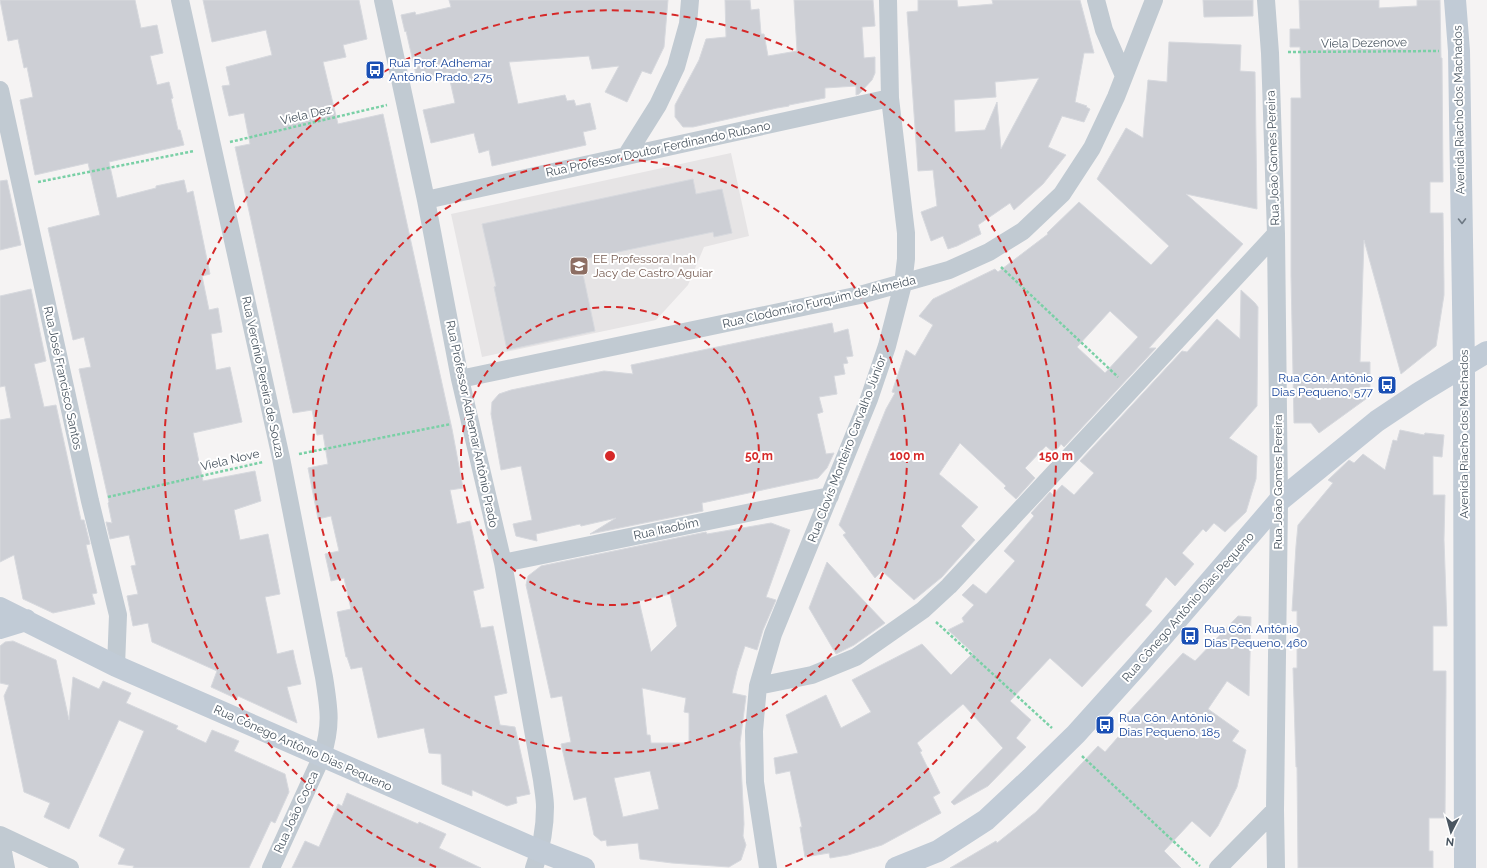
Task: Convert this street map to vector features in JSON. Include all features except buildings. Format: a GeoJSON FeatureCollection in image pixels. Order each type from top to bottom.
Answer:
{"type":"FeatureCollection","features":[{"type":"Feature","properties":{"kind":"street","name":"Rua Vercínio Pereira de Souza"},"geometry":{"type":"LineString","coordinates":[[180,0],[280,458],[322,669],[329,710],[329,728],[327,741],[322,756]]}},
{"type":"Feature","properties":{"kind":"street","name":"Rua Professor Adhemar Antônio Prado"},"geometry":{"type":"LineString","coordinates":[[383,0],[426,200],[460,379],[503,563],[542,780],[545,807],[537,859]]}},
{"type":"Feature","properties":{"kind":"street"},"geometry":{"type":"LineString","coordinates":[[626,156],[658,105],[676,67],[688,24],[690,0]]}},
{"type":"Feature","properties":{"kind":"street","name":"Rua Clovis Monteiro Carvalho Júnior"},"geometry":{"type":"LineString","coordinates":[[768,868],[755,782],[754,731],[758,686],[774,634],[874,384],[887,346],[903,284],[906,259],[906,233],[890,98],[888,0]]}},
{"type":"Feature","properties":{"kind":"street"},"geometry":{"type":"LineString","coordinates":[[1096,0],[1104,30],[1124,76]]}},
{"type":"Feature","properties":{"kind":"street","name":"Rua Clodomiro Furquim de Almeida"},"geometry":{"type":"LineString","coordinates":[[460,379],[860,295],[949,270],[986,253],[1023,231],[1062,194],[1092,148],[1124,76],[1154,0]]}},
{"type":"Feature","properties":{"kind":"street","name":"Rua João Gomes Pereira"},"geometry":{"type":"LineString","coordinates":[[1266,0],[1270,53],[1276,234],[1279,501],[1275,810],[1276,868]]}},
{"type":"Feature","properties":{"kind":"street","name":"Avenida Riacho dos Machados"},"geometry":{"type":"LineString","coordinates":[[1455,0],[1459,51],[1464,366],[1465,868]]}},
{"type":"Feature","properties":{"kind":"street","name":"Rua José Francisco Santos"},"geometry":{"type":"LineString","coordinates":[[0,90],[90,501],[118,615],[116,666]]}},
{"type":"Feature","properties":{"kind":"street","name":"Rua Professor Doutor Ferdinando Rubano"},"geometry":{"type":"LineString","coordinates":[[426,200],[890,98]]}},
{"type":"Feature","properties":{"kind":"street"},"geometry":{"type":"LineString","coordinates":[[758,686],[812,675],[856,657],[923,610],[950,586],[1276,234]]}},
{"type":"Feature","properties":{"kind":"street","name":"Rua Cônego Antônio Dias Pequeno"},"geometry":{"type":"LineString","coordinates":[[896,868],[938,851],[986,820],[1031,778],[1076,734],[1138,665],[1279,501],[1377,421],[1419,393],[1487,352]]}},
{"type":"Feature","properties":{"kind":"street","name":"Rua Itaobim"},"geometry":{"type":"LineString","coordinates":[[503,563],[830,496]]}},
{"type":"Feature","properties":{"kind":"street","name":"Rua Cônego Antônio Dias Pequeno"},"geometry":{"type":"LineString","coordinates":[[0,608],[116,666],[322,756],[537,859],[584,868]]}},
{"type":"Feature","properties":{"kind":"street"},"geometry":{"type":"LineString","coordinates":[[0,628],[26,620]]}},
{"type":"Feature","properties":{"kind":"street","name":"Rua João Cocca"},"geometry":{"type":"LineString","coordinates":[[271,868],[322,756]]}},
{"type":"Feature","properties":{"kind":"street"},"geometry":{"type":"LineString","coordinates":[[1218,868],[1275,810]]}},
{"type":"Feature","properties":{"kind":"street"},"geometry":{"type":"LineString","coordinates":[[0,835],[6,868]]}},
{"type":"Feature","properties":{"kind":"street"},"geometry":{"type":"LineString","coordinates":[[0,835],[70,868]]}},
{"type":"Feature","properties":{"kind":"path","name":"Viela Dezenove"},"geometry":{"type":"LineString","coordinates":[[1270,53],[1459,51]]}},
{"type":"Feature","properties":{"kind":"path","name":"Viela Dez"},"geometry":{"type":"LineString","coordinates":[[212,146],[405,101]]}},
{"type":"Feature","properties":{"kind":"path"},"geometry":{"type":"LineString","coordinates":[[21,186],[178,154]]}},
{"type":"Feature","properties":{"kind":"path"},"geometry":{"type":"LineString","coordinates":[[986,253],[1131,390]]}},
{"type":"Feature","properties":{"kind":"path","name":"Viela Nove"},"geometry":{"type":"LineString","coordinates":[[90,501],[280,458],[469,420]]}},
{"type":"Feature","properties":{"kind":"shaded area","name":"EE Professora Inah Jacy de Castro Aguiar"},"geometry":{"type":"Polygon","coordinates":[[[731,153],[749,236],[704,247],[688,285],[656,320],[482,357],[451,214],[731,153]]]}},
{"type":"Feature","properties":{"kind":"place","name":"Rua Prof. Adhemar Antônio Prado, 275"},"geometry":{"type":"Point","coordinates":[375,70]}},
{"type":"Feature","properties":{"kind":"place","name":"EE Professora Inah Jacy de Castro Aguiar"},"geometry":{"type":"Point","coordinates":[579,266]}},
{"type":"Feature","properties":{"kind":"place","name":"Rua Côn. Antônio Dias Pequeno, 577"},"geometry":{"type":"Point","coordinates":[1387,385]}},
{"type":"Feature","properties":{"kind":"place","name":"Rua Côn. Antônio Dias Pequeno, 460"},"geometry":{"type":"Point","coordinates":[1190,636]}},
{"type":"Feature","properties":{"kind":"place","name":"Rua Côn. Antônio Dias Pequeno, 185"},"geometry":{"type":"Point","coordinates":[1105,725]}}]}
